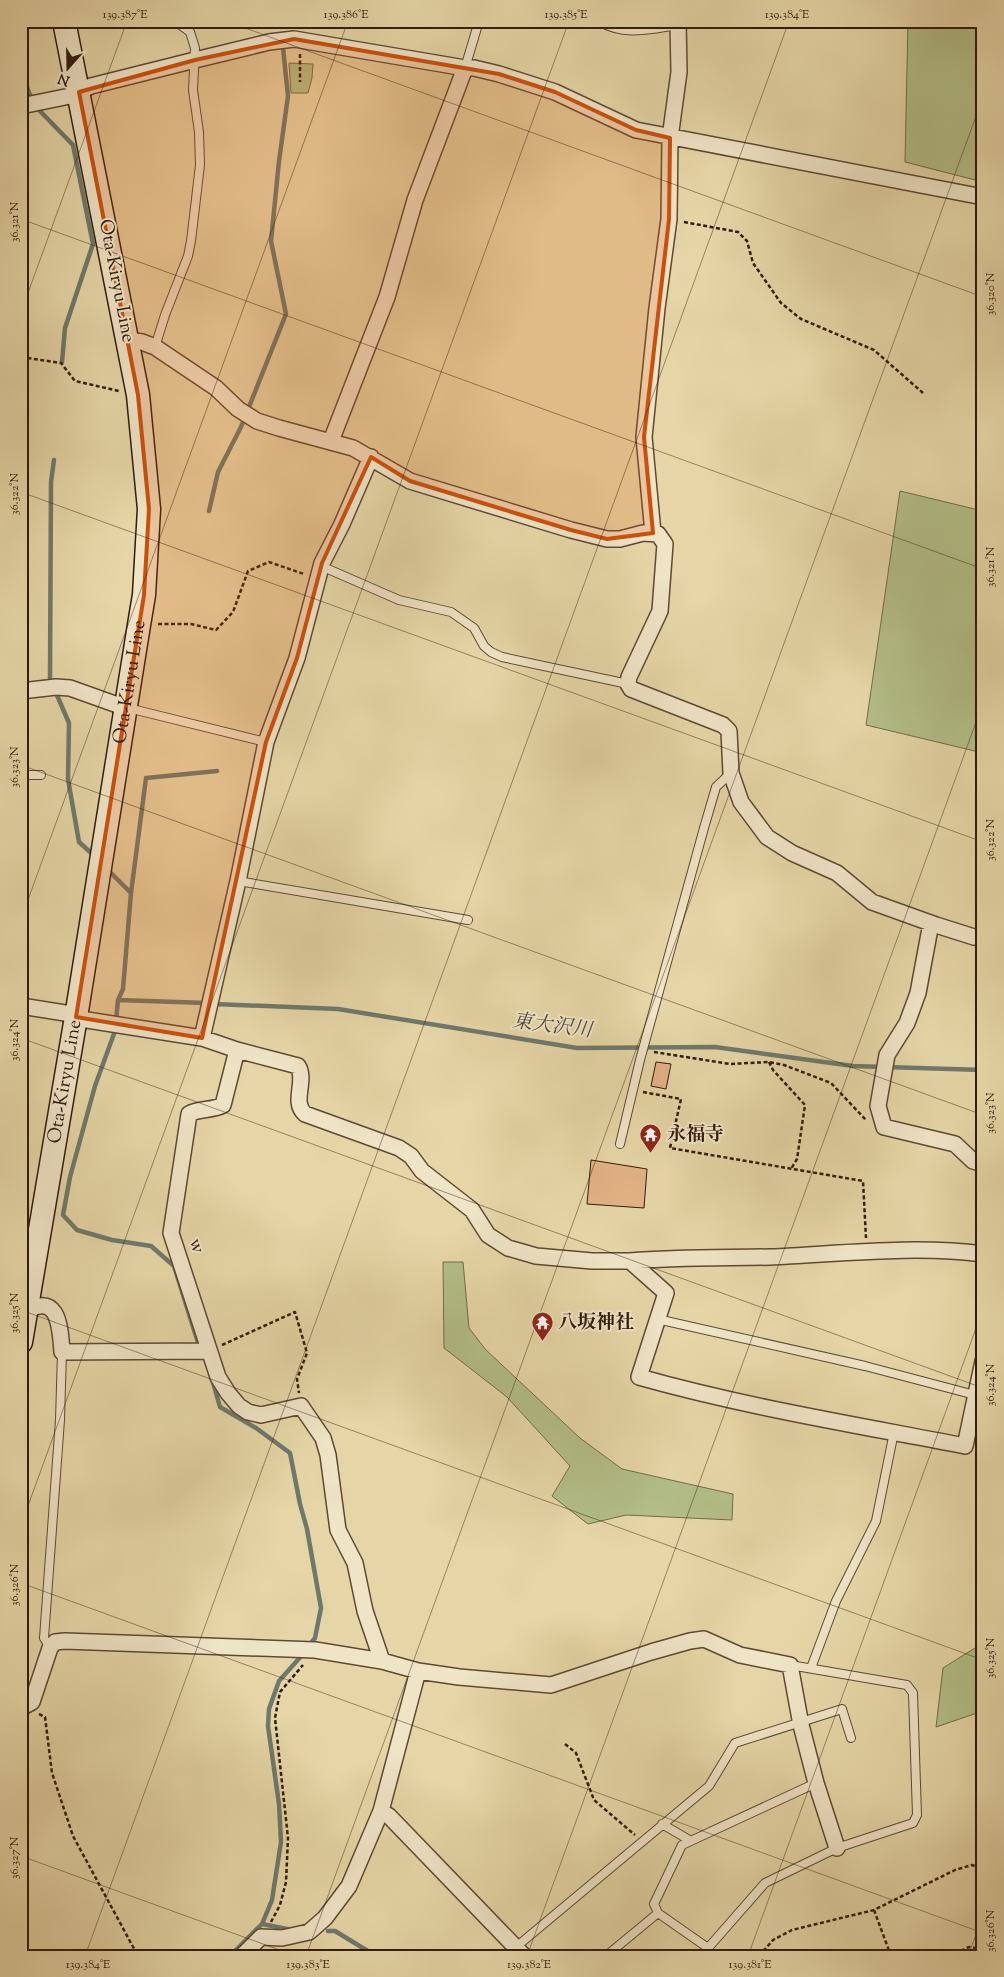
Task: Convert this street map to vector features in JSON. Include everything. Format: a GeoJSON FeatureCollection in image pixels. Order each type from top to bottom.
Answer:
{"type":"FeatureCollection","features":[{"type":"Feature","properties":{"kind":"main road","name":"Ota-Kiryu Line"},"geometry":{"type":"LineString","coordinates":[[21,1342],[24,1312],[76,1016],[144,595],[149,510],[138,395],[64,21]]}},
{"type":"Feature","properties":{"kind":"street"},"geometry":{"type":"LineString","coordinates":[[653,533],[644,437],[657,308],[669,219],[670,138],[679,72],[678,23]]}},
{"type":"Feature","properties":{"kind":"street"},"geometry":{"type":"LineString","coordinates":[[21,106],[60,99],[92,86],[269,42],[294,40],[474,68],[555,92],[624,125],[670,138],[983,197]]}},
{"type":"Feature","properties":{"kind":"street"},"geometry":{"type":"LineString","coordinates":[[331,441],[387,297],[415,200],[465,68]]}},
{"type":"Feature","properties":{"kind":"street"},"geometry":{"type":"LineString","coordinates":[[128,340],[142,342],[155,347],[216,388],[247,415],[279,428],[353,448],[410,481],[571,530],[607,539],[620,539],[643,533],[658,534],[665,544],[660,611],[628,684],[631,689],[723,725],[729,731],[731,773],[741,802],[767,837],[792,853],[837,873],[872,902],[930,923],[983,938]]}},
{"type":"Feature","properties":{"kind":"street"},"geometry":{"type":"LineString","coordinates":[[202,1038],[238,881],[266,742],[297,658],[320,572],[370,457]]}},
{"type":"Feature","properties":{"kind":"street"},"geometry":{"type":"LineString","coordinates":[[21,691],[52,687],[70,688],[126,708]]}},
{"type":"Feature","properties":{"kind":"street"},"geometry":{"type":"LineString","coordinates":[[930,923],[918,993],[907,1023],[887,1055],[878,1106],[884,1128],[955,1144],[973,1161],[983,1164]]}},
{"type":"Feature","properties":{"kind":"street"},"geometry":{"type":"LineString","coordinates":[[21,1006],[71,1014],[117,1025],[202,1038],[236,1050],[298,1066],[301,1074],[299,1105],[305,1114],[399,1148],[411,1156],[422,1171],[472,1210],[488,1235],[508,1248],[536,1256],[592,1261],[630,1261],[661,1258],[770,1257],[956,1250],[983,1254]]}},
{"type":"Feature","properties":{"kind":"street","name":"w"},"geometry":{"type":"LineString","coordinates":[[236,1050],[223,1105],[215,1109],[194,1111],[189,1114],[171,1233],[204,1351],[228,1393],[248,1412],[261,1415],[300,1406]]}},
{"type":"Feature","properties":{"kind":"street"},"geometry":{"type":"LineString","coordinates":[[630,1261],[666,1293],[639,1377],[756,1406],[965,1446],[983,1361]]}},
{"type":"Feature","properties":{"kind":"street"},"geometry":{"type":"LineString","coordinates":[[24,1312],[41,1306],[57,1314],[60,1324],[62,1352],[204,1351]]}},
{"type":"Feature","properties":{"kind":"street"},"geometry":{"type":"LineString","coordinates":[[300,1406],[323,1438],[328,1455],[338,1530],[355,1562],[365,1611],[382,1661]]}},
{"type":"Feature","properties":{"kind":"street"},"geometry":{"type":"LineString","coordinates":[[24,1708],[32,1702],[50,1648],[55,1642],[308,1650],[382,1661],[418,1671],[459,1677],[551,1685],[690,1640],[704,1640],[740,1655],[790,1665],[800,1721],[816,1783],[837,1848]]}},
{"type":"Feature","properties":{"kind":"street"},"geometry":{"type":"LineString","coordinates":[[242,1956],[261,1937],[282,1938],[309,1932],[325,1918],[349,1886],[381,1810],[418,1671]]}},
{"type":"Feature","properties":{"kind":"street"},"geometry":{"type":"LineString","coordinates":[[381,1810],[520,1951]]}},
{"type":"Feature","properties":{"kind":"lane"},"geometry":{"type":"LineString","coordinates":[[155,347],[191,241],[200,165],[199,132],[193,90],[195,48],[190,32],[175,21]]}},
{"type":"Feature","properties":{"kind":"lane"},"geometry":{"type":"LineString","coordinates":[[465,68],[479,21]]}},
{"type":"Feature","properties":{"kind":"lane"},"geometry":{"type":"LineString","coordinates":[[599,21],[610,28],[632,32],[678,23]]}},
{"type":"Feature","properties":{"kind":"lane"},"geometry":{"type":"LineString","coordinates":[[320,572],[399,600],[451,612],[474,628],[484,646],[502,657],[628,684]]}},
{"type":"Feature","properties":{"kind":"lane"},"geometry":{"type":"LineString","coordinates":[[126,708],[266,742]]}},
{"type":"Feature","properties":{"kind":"lane"},"geometry":{"type":"LineString","coordinates":[[620,1144],[643,1051],[716,787],[731,773]]}},
{"type":"Feature","properties":{"kind":"lane"},"geometry":{"type":"LineString","coordinates":[[21,775],[41,775]]}},
{"type":"Feature","properties":{"kind":"lane"},"geometry":{"type":"LineString","coordinates":[[238,881],[468,920]]}},
{"type":"Feature","properties":{"kind":"lane"},"geometry":{"type":"LineString","coordinates":[[657,1319],[865,1366],[975,1395]]}},
{"type":"Feature","properties":{"kind":"lane"},"geometry":{"type":"LineString","coordinates":[[50,1648],[44,1638],[60,1420],[62,1352]]}},
{"type":"Feature","properties":{"kind":"lane"},"geometry":{"type":"LineString","coordinates":[[811,1668],[836,1601],[876,1521],[894,1432]]}},
{"type":"Feature","properties":{"kind":"lane"},"geometry":{"type":"LineString","coordinates":[[699,1956],[765,1883],[837,1848],[913,1823],[917,1815],[913,1693],[907,1685],[790,1665]]}},
{"type":"Feature","properties":{"kind":"lane"},"geometry":{"type":"LineString","coordinates":[[520,1951],[641,1841],[709,1786],[735,1743],[842,1709],[851,1738]]}},
{"type":"Feature","properties":{"kind":"lane"},"geometry":{"type":"LineString","coordinates":[[708,1948],[658,1913],[654,1904],[682,1844],[816,1783]]}},
{"type":"Feature","properties":{"kind":"lane"},"geometry":{"type":"LineString","coordinates":[[662,1824],[691,1841]]}},
{"type":"Feature","properties":{"kind":"lane"},"geometry":{"type":"LineString","coordinates":[[606,1956],[658,1913]]}},
{"type":"Feature","properties":{"kind":"path"},"geometry":{"type":"LineString","coordinates":[[300,53],[300,82]]}},
{"type":"Feature","properties":{"kind":"path"},"geometry":{"type":"LineString","coordinates":[[669,219],[738,232],[747,241],[753,263],[781,303],[801,319],[874,350],[922,393]]}},
{"type":"Feature","properties":{"kind":"path"},"geometry":{"type":"LineString","coordinates":[[21,357],[60,364],[75,381],[138,395]]}},
{"type":"Feature","properties":{"kind":"path"},"geometry":{"type":"LineString","coordinates":[[139,625],[191,624],[216,630],[234,612],[248,571],[269,562],[320,572]]}},
{"type":"Feature","properties":{"kind":"path"},"geometry":{"type":"LineString","coordinates":[[643,1051],[730,1064],[769,1062],[784,1065],[831,1083],[864,1118],[875,1126],[884,1128]]}},
{"type":"Feature","properties":{"kind":"path"},"geometry":{"type":"LineString","coordinates":[[769,1062],[785,1085],[804,1105],[797,1159],[791,1169]]}},
{"type":"Feature","properties":{"kind":"path"},"geometry":{"type":"LineString","coordinates":[[634,1090],[681,1098],[670,1148],[863,1181],[866,1252]]}},
{"type":"Feature","properties":{"kind":"path"},"geometry":{"type":"LineString","coordinates":[[204,1351],[295,1312],[307,1353],[297,1379],[300,1406]]}},
{"type":"Feature","properties":{"kind":"path"},"geometry":{"type":"LineString","coordinates":[[272,1920],[280,1904],[286,1882],[288,1838],[275,1718],[280,1692],[308,1650]]}},
{"type":"Feature","properties":{"kind":"path"},"geometry":{"type":"LineString","coordinates":[[24,1708],[45,1717],[52,1772],[73,1836],[138,1956]]}},
{"type":"Feature","properties":{"kind":"path"},"geometry":{"type":"LineString","coordinates":[[565,1744],[576,1753],[594,1800],[641,1841]]}},
{"type":"Feature","properties":{"kind":"path"},"geometry":{"type":"LineString","coordinates":[[759,1956],[773,1940],[792,1930],[874,1910],[955,1870],[972,1866],[983,1869]]}},
{"type":"Feature","properties":{"kind":"path"},"geometry":{"type":"LineString","coordinates":[[874,1910],[891,1956]]}},
{"type":"Feature","properties":{"kind":"path"},"geometry":{"type":"LineString","coordinates":[[949,1956],[969,1947],[983,1949]]}},
{"type":"Feature","properties":{"kind":"highlighted area"},"geometry":{"type":"Polygon","coordinates":[[[294,39],[499,74],[555,92],[636,130],[670,138],[669,219],[644,437],[653,533],[607,539],[571,530],[410,481],[371,457],[322,563],[297,658],[266,742],[202,1038],[76,1017],[144,595],[149,509],[138,395],[79,92],[195,60],[294,39]]]}},
{"type":"Feature","properties":{"kind":"green space"},"geometry":{"type":"Polygon","coordinates":[[[908,21],[983,21],[983,182],[905,162],[908,21]]]}},
{"type":"Feature","properties":{"kind":"green space"},"geometry":{"type":"Polygon","coordinates":[[[289,63],[313,64],[308,93],[291,93],[289,63]]]}},
{"type":"Feature","properties":{"kind":"green space"},"geometry":{"type":"Polygon","coordinates":[[[900,491],[983,511],[983,753],[866,725],[900,491]]]}},
{"type":"Feature","properties":{"kind":"green space"},"geometry":{"type":"Polygon","coordinates":[[[443,1262],[463,1262],[469,1328],[486,1350],[580,1438],[622,1469],[733,1494],[732,1520],[626,1515],[588,1524],[552,1496],[570,1466],[507,1397],[444,1348],[443,1262]]]}},
{"type":"Feature","properties":{"kind":"green space"},"geometry":{"type":"Polygon","coordinates":[[[983,1643],[983,1711],[936,1727],[943,1668],[983,1643]]]}},
{"type":"Feature","properties":{"kind":"building"},"geometry":{"type":"Polygon","coordinates":[[[656,1062],[671,1064],[666,1089],[651,1086],[656,1062]]]}},
{"type":"Feature","properties":{"kind":"building"},"geometry":{"type":"Polygon","coordinates":[[[591,1160],[647,1169],[644,1208],[587,1204],[591,1160]]]}},
{"type":"Feature","properties":{"kind":"waterway"},"geometry":{"type":"LineString","coordinates":[[209,511],[218,472],[241,427],[286,314],[271,241],[288,96],[283,48]]}},
{"type":"Feature","properties":{"kind":"waterway"},"geometry":{"type":"LineString","coordinates":[[21,69],[29,93],[40,111],[73,145],[93,244],[65,328],[62,362]]}},
{"type":"Feature","properties":{"kind":"waterway"},"geometry":{"type":"LineString","coordinates":[[54,460],[51,482],[50,679],[69,723],[68,779],[79,842],[90,852]]}},
{"type":"Feature","properties":{"kind":"waterway"},"geometry":{"type":"LineString","coordinates":[[131,893],[146,778],[217,771]]}},
{"type":"Feature","properties":{"kind":"waterway"},"geometry":{"type":"LineString","coordinates":[[111,873],[131,893],[123,989],[118,1000],[115,1031],[95,1086],[70,1177],[63,1215],[77,1230],[112,1240],[151,1246],[174,1266],[200,1349]]}},
{"type":"Feature","properties":{"kind":"waterway","name":"東大沢川"},"geometry":{"type":"LineString","coordinates":[[118,1000],[206,1003]]}},
{"type":"Feature","properties":{"kind":"waterway","name":"東大沢川"},"geometry":{"type":"LineString","coordinates":[[214,1004],[338,1009],[577,1048],[715,1047],[853,1066],[983,1070]]}},
{"type":"Feature","properties":{"kind":"waterway"},"geometry":{"type":"LineString","coordinates":[[212,1379],[220,1407],[256,1428],[290,1453],[307,1529],[321,1608],[315,1638],[308,1647]]}},
{"type":"Feature","properties":{"kind":"waterway"},"geometry":{"type":"LineString","coordinates":[[230,1956],[262,1924],[272,1900],[281,1842],[279,1804],[268,1726],[269,1709],[279,1681],[304,1653]]}},
{"type":"Feature","properties":{"kind":"waterway"},"geometry":{"type":"LineString","coordinates":[[262,1924],[292,1930]]}},
{"type":"Feature","properties":{"kind":"waterway"},"geometry":{"type":"LineString","coordinates":[[328,1931],[335,1931],[376,1956]]}},
{"type":"Feature","properties":{"kind":"place","name":"永福寺"},"geometry":{"type":"Point","coordinates":[651,1154]}},
{"type":"Feature","properties":{"kind":"place","name":"八坂神社"},"geometry":{"type":"Point","coordinates":[542,1342]}}]}
